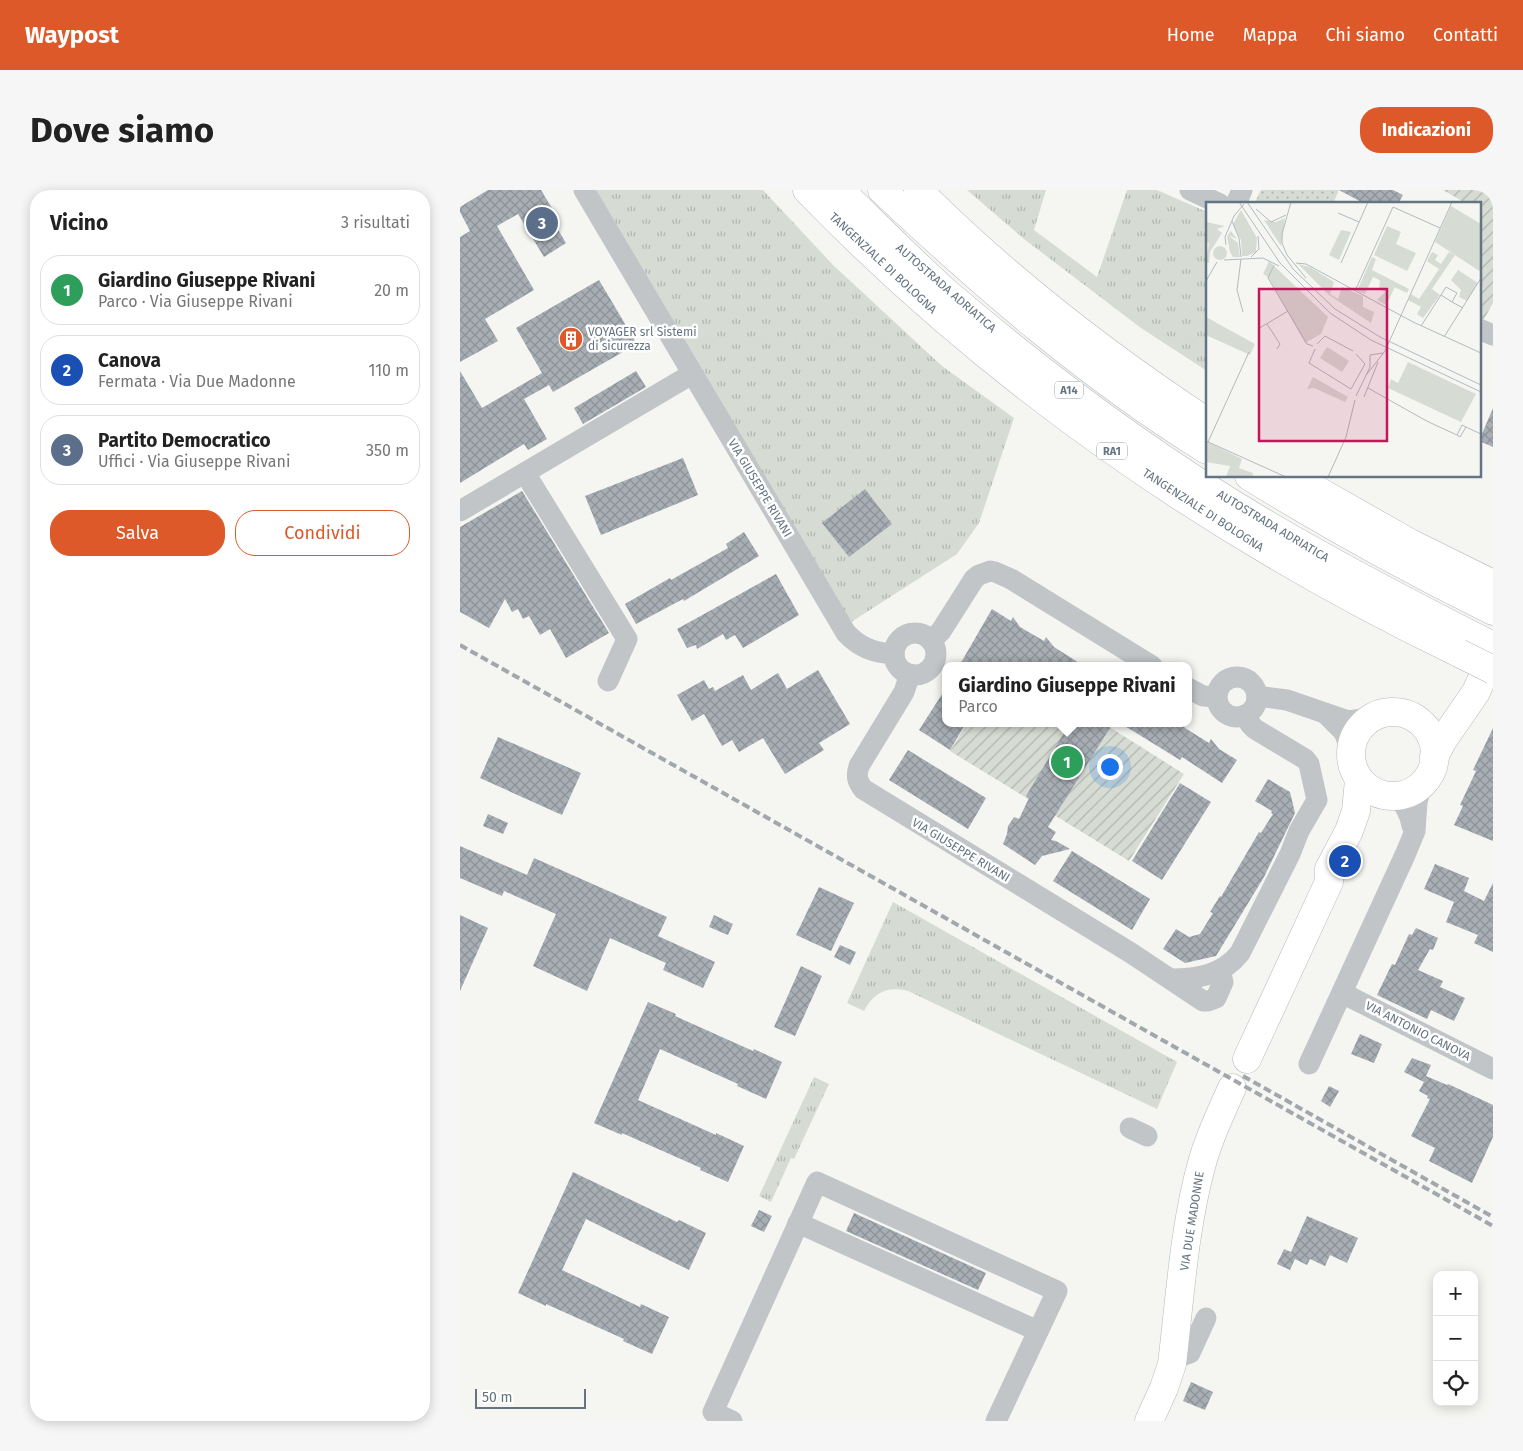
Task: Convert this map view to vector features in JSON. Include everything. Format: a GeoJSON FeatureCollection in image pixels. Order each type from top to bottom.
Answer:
{"type":"FeatureCollection","features":[{"type":"Feature","properties":{"kind":"main road","name":"TANGENZIALE DI BOLOGNA"},"geometry":{"type":"LineString","coordinates":[[807,190],[888,269],[976,347],[1099,441],[1205,513],[1278,558],[1363,606],[1463,643],[1493,670]]}},
{"type":"Feature","properties":{"kind":"main road","name":"AUTOSTRADA ADRIATICA"},"geometry":{"type":"LineString","coordinates":[[840,190],[946,292],[1053,378],[1114,423],[1257,519],[1463,643],[1493,646]]}},
{"type":"Feature","properties":{"kind":"main road","name":"A14"},"geometry":{"type":"LineString","coordinates":[[882,190],[1015,310],[1132,399],[1206,449]]}},
{"type":"Feature","properties":{"kind":"main road"},"geometry":{"type":"LineString","coordinates":[[918,190],[944,217],[1029,290],[1102,348],[1206,421]]}},
{"type":"Feature","properties":{"kind":"main road"},"geometry":{"type":"LineString","coordinates":[[1252,478],[1343,532],[1436,583],[1490,596]]}},
{"type":"Feature","properties":{"kind":"main road"},"geometry":{"type":"LineString","coordinates":[[1296,478],[1410,543],[1490,596]]}},
{"type":"Feature","properties":{"kind":"main road"},"geometry":{"type":"LineString","coordinates":[[1434,757],[1443,740],[1476,692],[1493,654]]}},
{"type":"Feature","properties":{"kind":"main road"},"geometry":{"type":"LineString","coordinates":[[1412,715],[1425,725],[1432,739],[1434,757],[1433,767],[1429,776],[1422,784],[1407,794],[1395,795],[1374,792],[1359,780],[1351,762],[1354,738],[1359,729],[1370,718],[1386,712],[1442,717],[1458,712],[1465,707]]}},
{"type":"Feature","properties":{"kind":"main road"},"geometry":{"type":"LineString","coordinates":[[1329,882],[1329,869],[1349,832],[1356,811],[1359,780]]}},
{"type":"Feature","properties":{"kind":"main road"},"geometry":{"type":"LineString","coordinates":[[1247,1059],[1329,882],[1338,874],[1366,820],[1374,810],[1395,795]]}},
{"type":"Feature","properties":{"kind":"main road","name":"VIA DUE MADONNE"},"geometry":{"type":"LineString","coordinates":[[1149,1421],[1164,1388],[1172,1359],[1197,1181],[1207,1145],[1232,1088]]}},
{"type":"Feature","properties":{"kind":"street","name":"VIA GIUSEPPE RIVANI"},"geometry":{"type":"LineString","coordinates":[[584,190],[846,634],[863,647],[873,651],[894,654]]}},
{"type":"Feature","properties":{"kind":"street"},"geometry":{"type":"LineString","coordinates":[[1190,190],[1216,202]]}},
{"type":"Feature","properties":{"kind":"street"},"geometry":{"type":"LineString","coordinates":[[1237,202],[1242,190]]}},
{"type":"Feature","properties":{"kind":"street"},"geometry":{"type":"LineString","coordinates":[[1481,329],[1493,336]]}},
{"type":"Feature","properties":{"kind":"street"},"geometry":{"type":"LineString","coordinates":[[460,511],[692,374]]}},
{"type":"Feature","properties":{"kind":"street"},"geometry":{"type":"LineString","coordinates":[[526,473],[627,639],[608,681]]}},
{"type":"Feature","properties":{"kind":"street"},"geometry":{"type":"LineString","coordinates":[[932,641],[941,631],[974,579],[985,572],[995,572],[1011,579],[1146,662]]}},
{"type":"Feature","properties":{"kind":"street"},"geometry":{"type":"LineString","coordinates":[[908,634],[920,634],[932,641],[936,654],[932,666],[922,674],[910,674],[899,667],[895,661],[894,654],[897,644],[901,638],[908,634]]}},
{"type":"Feature","properties":{"kind":"street","name":"VIA GIUSEPPE RIVANI"},"geometry":{"type":"LineString","coordinates":[[910,674],[904,692],[859,766],[858,782],[863,789],[1171,979],[1203,1001],[1216,998],[1223,982],[1220,971],[1234,961],[1240,953],[1290,854],[1299,831],[1316,804],[1317,798],[1309,764],[1305,759],[1255,729],[1245,715]]}},
{"type":"Feature","properties":{"kind":"street"},"geometry":{"type":"LineString","coordinates":[[1240,677],[1252,683],[1257,696],[1253,708],[1245,715],[1236,717],[1224,713],[1217,703],[1216,697],[1217,690],[1226,679],[1240,677]]}},
{"type":"Feature","properties":{"kind":"street"},"geometry":{"type":"LineString","coordinates":[[1192,690],[1203,696],[1216,697]]}},
{"type":"Feature","properties":{"kind":"street"},"geometry":{"type":"LineString","coordinates":[[1257,696],[1287,700],[1348,721],[1370,718]]}},
{"type":"Feature","properties":{"kind":"street"},"geometry":{"type":"LineString","coordinates":[[1326,715],[1344,732],[1351,750]]}},
{"type":"Feature","properties":{"kind":"street"},"geometry":{"type":"LineString","coordinates":[[1309,1064],[1412,839],[1416,825],[1416,802],[1422,784]]}},
{"type":"Feature","properties":{"kind":"street"},"geometry":{"type":"LineString","coordinates":[[1395,795],[1406,806],[1410,815],[1413,831],[1412,839]]}},
{"type":"Feature","properties":{"kind":"street","name":"VIA ANTONIO CANOVA"},"geometry":{"type":"LineString","coordinates":[[1342,993],[1493,1069]]}},
{"type":"Feature","properties":{"kind":"street"},"geometry":{"type":"LineString","coordinates":[[732,1421],[713,1412],[817,1182],[1057,1291],[996,1421]]}},
{"type":"Feature","properties":{"kind":"street"},"geometry":{"type":"LineString","coordinates":[[798,1223],[1038,1332]]}},
{"type":"Feature","properties":{"kind":"street"},"geometry":{"type":"LineString","coordinates":[[1172,1359],[1190,1353],[1206,1318]]}},
{"type":"Feature","properties":{"kind":"green space"},"geometry":{"type":"Polygon","coordinates":[[[591,190],[763,190],[833,265],[942,366],[1014,418],[979,523],[957,554],[834,633],[591,190]]]}},
{"type":"Feature","properties":{"kind":"green space"},"geometry":{"type":"Polygon","coordinates":[[[967,190],[1046,190],[1034,230],[1097,277],[1127,190],[1157,190],[1206,212],[1206,370],[1141,328],[1024,239],[967,190]]]}},
{"type":"Feature","properties":{"kind":"green space"},"geometry":{"type":"Polygon","coordinates":[[[1261,190],[1339,190],[1334,202],[1255,202],[1261,190]]]}},
{"type":"Feature","properties":{"kind":"green space"},"geometry":{"type":"Polygon","coordinates":[[[1443,190],[1493,190],[1493,303],[1483,321],[1481,320],[1481,202],[1464,202],[1443,190]]]}},
{"type":"Feature","properties":{"kind":"green space"},"geometry":{"type":"Polygon","coordinates":[[[965,727],[1109,727],[1184,774],[1129,861],[950,751],[965,727]]]}},
{"type":"Feature","properties":{"kind":"green space"},"geometry":{"type":"Polygon","coordinates":[[[893,902],[1177,1062],[1157,1109],[908,991],[894,989],[882,992],[872,999],[864,1011],[847,1003],[893,902]]]}},
{"type":"Feature","properties":{"kind":"green space"},"geometry":{"type":"Polygon","coordinates":[[[814,1077],[829,1084],[794,1159],[791,1158],[771,1202],[759,1196],[814,1077]]]}},
{"type":"Feature","properties":{"kind":"building"},"geometry":{"type":"Polygon","coordinates":[[[488,190],[541,190],[553,210],[548,213],[566,243],[544,257],[518,214],[497,226],[534,290],[485,319],[498,341],[460,362],[460,237],[470,231],[460,212],[460,207],[488,190]]]}},
{"type":"Feature","properties":{"kind":"building"},"geometry":{"type":"Polygon","coordinates":[[[1339,190],[1393,190],[1403,195],[1399,202],[1361,202],[1339,190]]]}},
{"type":"Feature","properties":{"kind":"building"},"geometry":{"type":"Polygon","coordinates":[[[599,280],[637,344],[553,392],[549,385],[524,399],[547,439],[528,450],[524,444],[460,483],[460,371],[482,408],[542,373],[516,328],[599,280]]]}},
{"type":"Feature","properties":{"kind":"building"},"geometry":{"type":"Polygon","coordinates":[[[636,371],[646,387],[583,424],[574,408],[636,371]]]}},
{"type":"Feature","properties":{"kind":"building"},"geometry":{"type":"Polygon","coordinates":[[[1493,408],[1493,447],[1481,442],[1481,436],[1493,408]]]}},
{"type":"Feature","properties":{"kind":"building"},"geometry":{"type":"Polygon","coordinates":[[[683,458],[698,495],[601,535],[585,496],[683,458]]]}},
{"type":"Feature","properties":{"kind":"building"},"geometry":{"type":"Polygon","coordinates":[[[865,489],[892,524],[849,557],[822,523],[865,489]]]}},
{"type":"Feature","properties":{"kind":"building"},"geometry":{"type":"Polygon","coordinates":[[[522,491],[609,633],[566,658],[550,629],[540,635],[529,616],[523,619],[518,609],[512,612],[505,599],[489,628],[460,612],[460,527],[522,491]]]}},
{"type":"Feature","properties":{"kind":"building"},"geometry":{"type":"Polygon","coordinates":[[[744,532],[759,556],[684,601],[683,599],[636,624],[625,604],[728,548],[726,544],[744,532]]]}},
{"type":"Feature","properties":{"kind":"building"},"geometry":{"type":"Polygon","coordinates":[[[776,574],[799,615],[743,648],[735,635],[726,640],[723,634],[697,649],[696,645],[687,648],[677,629],[776,574]]]}},
{"type":"Feature","properties":{"kind":"building"},"geometry":{"type":"Polygon","coordinates":[[[992,609],[1011,621],[1013,617],[1020,627],[1044,641],[1046,637],[1054,647],[1078,662],[961,662],[992,609]]]}},
{"type":"Feature","properties":{"kind":"building"},"geometry":{"type":"Polygon","coordinates":[[[818,670],[850,724],[819,743],[824,750],[785,774],[763,738],[739,752],[732,740],[722,746],[704,714],[692,721],[677,695],[704,680],[709,689],[713,687],[715,691],[743,675],[751,690],[778,673],[787,689],[818,670]]]}},
{"type":"Feature","properties":{"kind":"building"},"geometry":{"type":"Polygon","coordinates":[[[942,694],[942,727],[964,727],[950,750],[919,730],[942,694]]]}},
{"type":"Feature","properties":{"kind":"building"},"geometry":{"type":"Polygon","coordinates":[[[1068,727],[1110,727],[1048,827],[1056,832],[1051,840],[1070,849],[1042,856],[1035,865],[1003,844],[1008,826],[1014,817],[1019,819],[1029,798],[1026,796],[1068,727]]]}},
{"type":"Feature","properties":{"kind":"building"},"geometry":{"type":"Polygon","coordinates":[[[1126,727],[1184,727],[1209,743],[1211,739],[1219,749],[1237,760],[1222,783],[1182,757],[1180,760],[1126,727]]]}},
{"type":"Feature","properties":{"kind":"building"},"geometry":{"type":"Polygon","coordinates":[[[1493,728],[1493,841],[1454,825],[1463,806],[1460,805],[1476,771],[1473,770],[1493,728]]]}},
{"type":"Feature","properties":{"kind":"building"},"geometry":{"type":"Polygon","coordinates":[[[498,737],[581,773],[562,815],[480,778],[498,737]]]}},
{"type":"Feature","properties":{"kind":"building"},"geometry":{"type":"Polygon","coordinates":[[[908,750],[986,798],[968,829],[889,780],[908,750]]]}},
{"type":"Feature","properties":{"kind":"building"},"geometry":{"type":"Polygon","coordinates":[[[1268,779],[1290,792],[1295,813],[1264,877],[1216,956],[1185,963],[1163,949],[1176,929],[1189,937],[1200,934],[1213,913],[1210,912],[1221,897],[1259,832],[1261,833],[1273,814],[1271,813],[1272,811],[1255,801],[1268,779]]]}},
{"type":"Feature","properties":{"kind":"building"},"geometry":{"type":"Polygon","coordinates":[[[1180,783],[1211,802],[1162,880],[1132,861],[1180,783]]]}},
{"type":"Feature","properties":{"kind":"building"},"geometry":{"type":"Polygon","coordinates":[[[488,814],[508,823],[503,834],[483,826],[488,814]]]}},
{"type":"Feature","properties":{"kind":"building"},"geometry":{"type":"Polygon","coordinates":[[[460,846],[527,875],[534,858],[667,917],[658,936],[715,962],[703,988],[663,970],[666,963],[610,938],[587,991],[533,966],[556,914],[504,891],[502,896],[460,878],[460,846]]]}},
{"type":"Feature","properties":{"kind":"building"},"geometry":{"type":"Polygon","coordinates":[[[1072,851],[1150,899],[1132,930],[1053,881],[1072,851]]]}},
{"type":"Feature","properties":{"kind":"building"},"geometry":{"type":"Polygon","coordinates":[[[1435,864],[1469,878],[1464,891],[1484,901],[1493,883],[1493,952],[1474,943],[1478,935],[1446,922],[1454,902],[1424,889],[1435,864]]]}},
{"type":"Feature","properties":{"kind":"building"},"geometry":{"type":"Polygon","coordinates":[[[819,887],[854,903],[831,951],[796,935],[819,887]]]}},
{"type":"Feature","properties":{"kind":"building"},"geometry":{"type":"Polygon","coordinates":[[[460,915],[488,928],[460,991],[460,915]]]}},
{"type":"Feature","properties":{"kind":"building"},"geometry":{"type":"Polygon","coordinates":[[[714,915],[733,924],[728,935],[709,927],[714,915]]]}},
{"type":"Feature","properties":{"kind":"building"},"geometry":{"type":"Polygon","coordinates":[[[1416,928],[1438,938],[1433,950],[1430,949],[1418,970],[1443,981],[1440,987],[1465,998],[1454,1021],[1431,1010],[1427,1019],[1377,995],[1392,964],[1395,965],[1409,934],[1412,935],[1416,928]]]}},
{"type":"Feature","properties":{"kind":"building"},"geometry":{"type":"Polygon","coordinates":[[[840,945],[856,952],[850,965],[834,957],[840,945]]]}},
{"type":"Feature","properties":{"kind":"building"},"geometry":{"type":"Polygon","coordinates":[[[801,966],[822,976],[795,1036],[774,1027],[801,966]]]}},
{"type":"Feature","properties":{"kind":"building"},"geometry":{"type":"Polygon","coordinates":[[[648,1002],[753,1051],[754,1049],[782,1062],[766,1099],[737,1086],[738,1084],[660,1049],[638,1100],[744,1146],[728,1182],[622,1133],[622,1135],[594,1123],[648,1002]]]}},
{"type":"Feature","properties":{"kind":"building"},"geometry":{"type":"Polygon","coordinates":[[[1360,1034],[1382,1044],[1374,1063],[1351,1054],[1360,1034]]]}},
{"type":"Feature","properties":{"kind":"building"},"geometry":{"type":"Polygon","coordinates":[[[1412,1058],[1431,1065],[1425,1078],[1426,1076],[1448,1084],[1493,1105],[1493,1137],[1472,1183],[1429,1161],[1435,1148],[1411,1136],[1430,1099],[1419,1091],[1424,1082],[1404,1072],[1412,1058]]]}},
{"type":"Feature","properties":{"kind":"building"},"geometry":{"type":"Polygon","coordinates":[[[1329,1086],[1339,1091],[1330,1107],[1321,1101],[1329,1086]]]}},
{"type":"Feature","properties":{"kind":"building"},"geometry":{"type":"Polygon","coordinates":[[[573,1172],[677,1222],[679,1220],[706,1233],[689,1270],[586,1219],[562,1270],[640,1307],[641,1304],[669,1317],[652,1354],[623,1341],[624,1339],[518,1293],[573,1172]]]}},
{"type":"Feature","properties":{"kind":"building"},"geometry":{"type":"Polygon","coordinates":[[[759,1210],[772,1216],[764,1232],[751,1226],[759,1210]]]}},
{"type":"Feature","properties":{"kind":"building"},"geometry":{"type":"Polygon","coordinates":[[[854,1213],[986,1273],[978,1290],[846,1231],[854,1213]]]}},
{"type":"Feature","properties":{"kind":"building"},"geometry":{"type":"Polygon","coordinates":[[[1307,1216],[1358,1238],[1347,1263],[1330,1255],[1325,1266],[1310,1259],[1307,1265],[1295,1259],[1290,1270],[1277,1264],[1284,1249],[1291,1252],[1307,1216]]]}},
{"type":"Feature","properties":{"kind":"building"},"geometry":{"type":"Polygon","coordinates":[[[1191,1382],[1213,1392],[1205,1410],[1183,1401],[1191,1382]]]}},
{"type":"Feature","properties":{"kind":"railway"},"geometry":{"type":"LineString","coordinates":[[460,645],[1493,1226]]}},
{"type":"Feature","properties":{"kind":"railway"},"geometry":{"type":"LineString","coordinates":[[1243,1076],[1493,1217]]}},
{"type":"Feature","properties":{"kind":"place","name":"Partito Democratico"},"geometry":{"type":"Point","coordinates":[542,223]}},
{"type":"Feature","properties":{"kind":"place","name":"VOYAGER srl Sistemi di sicurezza"},"geometry":{"type":"Point","coordinates":[571,339]}},
{"type":"Feature","properties":{"kind":"place","name":"Giardino Giuseppe Rivani"},"geometry":{"type":"Point","coordinates":[1067,762]}},
{"type":"Feature","properties":{"kind":"place","name":"Canova"},"geometry":{"type":"Point","coordinates":[1345,861]}}]}
